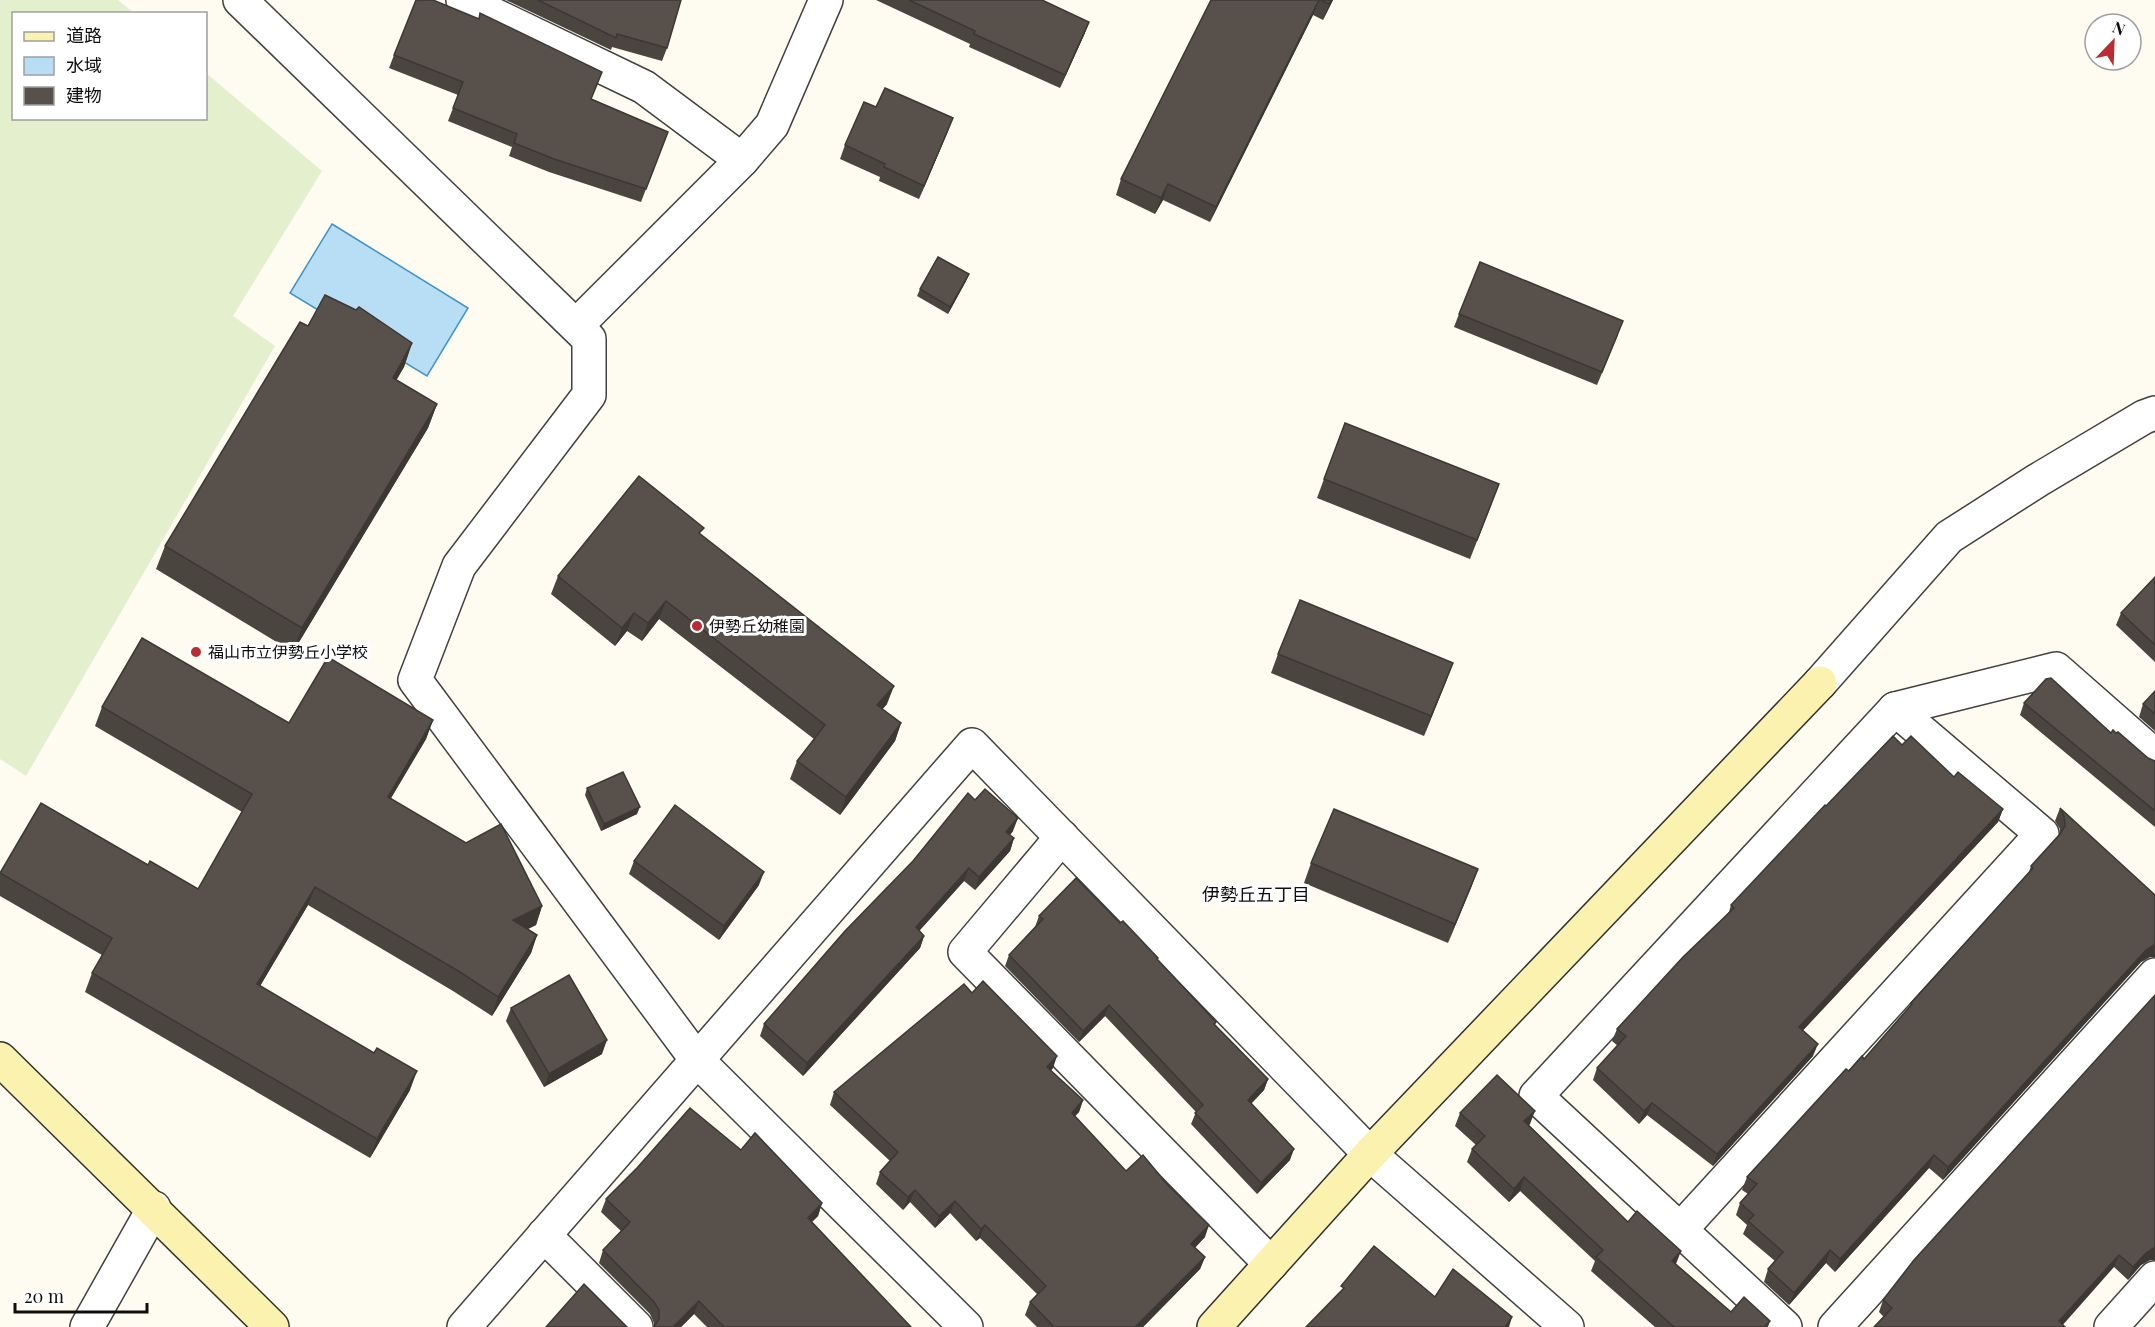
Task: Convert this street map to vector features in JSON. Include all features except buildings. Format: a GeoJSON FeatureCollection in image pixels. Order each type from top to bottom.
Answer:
{"type":"FeatureCollection","features":[{"type":"Feature","properties":{"kind":"street"},"geometry":{"type":"LineString","coordinates":[[240,0],[589,339],[590,395],[459,566],[415,680],[697,1060],[966,1327]]}},
{"type":"Feature","properties":{"kind":"street"},"geometry":{"type":"LineString","coordinates":[[463,0],[644,87],[742,160]]}},
{"type":"Feature","properties":{"kind":"street"},"geometry":{"type":"LineString","coordinates":[[576,326],[742,160],[772,125],[826,0]]}},
{"type":"Feature","properties":{"kind":"street"},"geometry":{"type":"LineString","coordinates":[[1214,1327],[1370,1154],[1820,683],[1948,537],[2047,474],[2144,417],[2155,413]]}},
{"type":"Feature","properties":{"kind":"street"},"geometry":{"type":"LineString","coordinates":[[1785,1327],[1536,1096],[1894,709],[2056,669],[2155,756]]}},
{"type":"Feature","properties":{"kind":"street"},"geometry":{"type":"LineString","coordinates":[[1680,1230],[2042,834],[1894,709]]}},
{"type":"Feature","properties":{"kind":"street"},"geometry":{"type":"LineString","coordinates":[[464,1327],[972,745],[1370,1154],[1567,1327]]}},
{"type":"Feature","properties":{"kind":"street"},"geometry":{"type":"LineString","coordinates":[[1062,837],[965,952],[1271,1264]]}},
{"type":"Feature","properties":{"kind":"street"},"geometry":{"type":"LineString","coordinates":[[1835,1327],[2155,975]]}},
{"type":"Feature","properties":{"kind":"street"},"geometry":{"type":"LineString","coordinates":[[0,1059],[154,1208],[272,1327]]}},
{"type":"Feature","properties":{"kind":"street"},"geometry":{"type":"LineString","coordinates":[[87,1327],[154,1208]]}},
{"type":"Feature","properties":{"kind":"street"},"geometry":{"type":"LineString","coordinates":[[544,1235],[636,1327]]}},
{"type":"Feature","properties":{"kind":"street"},"geometry":{"type":"LineString","coordinates":[[2111,1327],[2155,1278]]}},
{"type":"Feature","properties":{"kind":"green space"},"geometry":{"type":"Polygon","coordinates":[[[0,0],[118,0],[133,12],[12,12],[12,120],[207,120],[207,74],[322,171],[233,316],[275,346],[26,776],[0,759],[0,0]]]}},
{"type":"Feature","properties":{"kind":"water"},"geometry":{"type":"Polygon","coordinates":[[[332,224],[468,308],[427,376],[290,293],[332,224]]]}},
{"type":"Feature","properties":{"kind":"place","name":"伊勢丘幼稚園"},"geometry":{"type":"Point","coordinates":[697,626]}},
{"type":"Feature","properties":{"kind":"place","name":"福山市立伊勢丘小学校"},"geometry":{"type":"Point","coordinates":[196,652]}},
{"type":"Feature","properties":{"kind":"district","name":"伊勢丘五丁目"},"geometry":{"type":"Point","coordinates":[1256,895]}}]}
